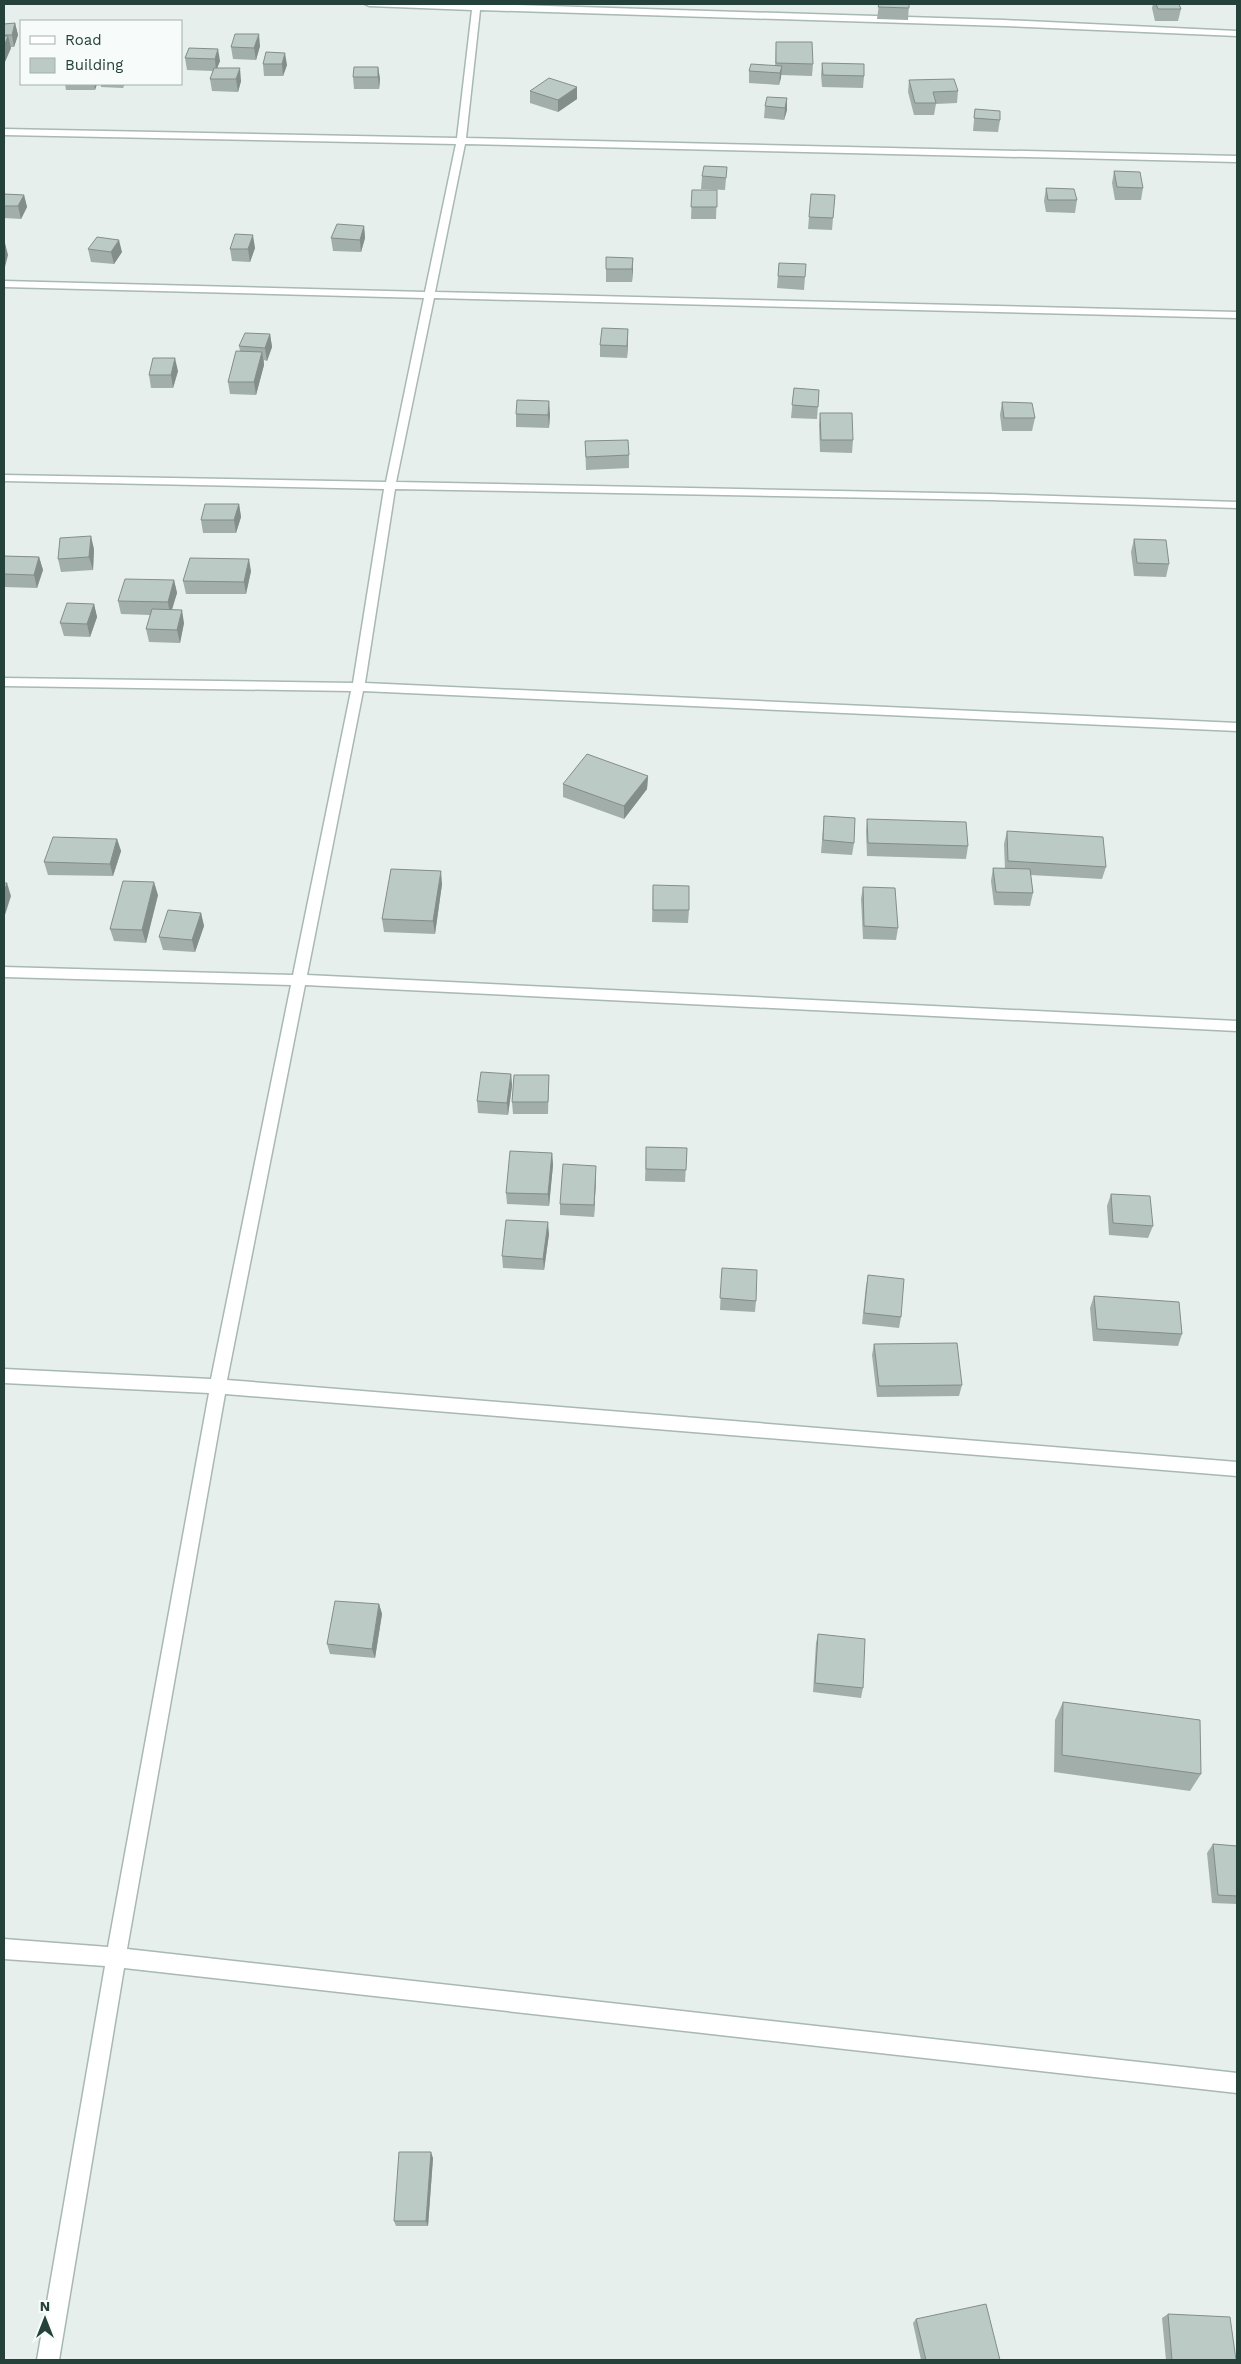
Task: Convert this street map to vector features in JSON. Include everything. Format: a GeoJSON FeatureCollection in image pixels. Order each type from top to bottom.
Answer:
{"type":"FeatureCollection","features":[{"type":"Feature","properties":{"kind":"street"},"geometry":{"type":"LineString","coordinates":[[369,4],[477,5],[1237,33]]}},
{"type":"Feature","properties":{"kind":"street"},"geometry":{"type":"LineString","coordinates":[[48,2360],[116,1957],[218,1386],[358,688],[390,487],[461,142],[477,5]]}},
{"type":"Feature","properties":{"kind":"street"},"geometry":{"type":"LineString","coordinates":[[4,132],[999,152],[1237,159]]}},
{"type":"Feature","properties":{"kind":"street"},"geometry":{"type":"LineString","coordinates":[[4,284],[429,293],[980,310],[1237,315]]}},
{"type":"Feature","properties":{"kind":"street"},"geometry":{"type":"LineString","coordinates":[[4,478],[390,487],[991,497],[1237,505]]}},
{"type":"Feature","properties":{"kind":"street"},"geometry":{"type":"LineString","coordinates":[[4,682],[358,688],[1237,727]]}},
{"type":"Feature","properties":{"kind":"street"},"geometry":{"type":"LineString","coordinates":[[4,972],[299,980],[1237,1026]]}},
{"type":"Feature","properties":{"kind":"street"},"geometry":{"type":"LineString","coordinates":[[4,1376],[218,1386],[1237,1469]]}},
{"type":"Feature","properties":{"kind":"street"},"geometry":{"type":"LineString","coordinates":[[4,1949],[116,1957],[1237,2083]]}},
{"type":"Feature","properties":{"kind":"building"},"geometry":{"type":"Polygon","coordinates":[[[879,4],[909,4],[909,8],[878,7],[879,4]]]}},
{"type":"Feature","properties":{"kind":"building"},"geometry":{"type":"Polygon","coordinates":[[[1156,4],[1179,4],[1181,9],[1158,9],[1156,4]]]}},
{"type":"Feature","properties":{"kind":"building"},"geometry":{"type":"Polygon","coordinates":[[[15,23],[12,35],[4,35],[4,24],[15,23]]]}},
{"type":"Feature","properties":{"kind":"building"},"geometry":{"type":"Polygon","coordinates":[[[235,34],[259,34],[254,48],[231,47],[235,34]]]}},
{"type":"Feature","properties":{"kind":"building"},"geometry":{"type":"Polygon","coordinates":[[[4,36],[8,36],[4,46],[4,36]]]}},
{"type":"Feature","properties":{"kind":"building"},"geometry":{"type":"Polygon","coordinates":[[[776,42],[812,42],[813,64],[776,63],[776,42]]]}},
{"type":"Feature","properties":{"kind":"building"},"geometry":{"type":"Polygon","coordinates":[[[189,48],[218,49],[215,59],[185,58],[189,48]]]}},
{"type":"Feature","properties":{"kind":"building"},"geometry":{"type":"Polygon","coordinates":[[[266,52],[285,53],[282,64],[263,64],[266,52]]]}},
{"type":"Feature","properties":{"kind":"building"},"geometry":{"type":"Polygon","coordinates":[[[822,63],[864,64],[864,76],[823,75],[822,63]]]}},
{"type":"Feature","properties":{"kind":"building"},"geometry":{"type":"Polygon","coordinates":[[[751,64],[782,66],[780,73],[749,71],[751,64]]]}},
{"type":"Feature","properties":{"kind":"building"},"geometry":{"type":"Polygon","coordinates":[[[354,67],[378,67],[378,77],[353,77],[354,67]]]}},
{"type":"Feature","properties":{"kind":"building"},"geometry":{"type":"Polygon","coordinates":[[[214,68],[240,68],[236,79],[210,79],[214,68]]]}},
{"type":"Feature","properties":{"kind":"building"},"geometry":{"type":"Polygon","coordinates":[[[549,78],[577,87],[558,100],[530,91],[549,78]]]}},
{"type":"Feature","properties":{"kind":"building"},"geometry":{"type":"Polygon","coordinates":[[[954,79],[958,91],[933,92],[936,103],[915,103],[909,80],[954,79]]]}},
{"type":"Feature","properties":{"kind":"building"},"geometry":{"type":"Polygon","coordinates":[[[767,97],[787,98],[785,108],[765,106],[767,97]]]}},
{"type":"Feature","properties":{"kind":"building"},"geometry":{"type":"Polygon","coordinates":[[[975,109],[1000,111],[1000,120],[974,118],[975,109]]]}},
{"type":"Feature","properties":{"kind":"building"},"geometry":{"type":"Polygon","coordinates":[[[704,166],[727,167],[726,178],[702,176],[704,166]]]}},
{"type":"Feature","properties":{"kind":"building"},"geometry":{"type":"Polygon","coordinates":[[[1114,171],[1140,172],[1143,188],[1117,187],[1114,171]]]}},
{"type":"Feature","properties":{"kind":"building"},"geometry":{"type":"Polygon","coordinates":[[[1046,188],[1074,189],[1077,200],[1048,200],[1046,188]]]}},
{"type":"Feature","properties":{"kind":"building"},"geometry":{"type":"Polygon","coordinates":[[[692,190],[717,190],[717,207],[691,207],[692,190]]]}},
{"type":"Feature","properties":{"kind":"building"},"geometry":{"type":"Polygon","coordinates":[[[4,194],[24,195],[18,206],[4,206],[4,194]]]}},
{"type":"Feature","properties":{"kind":"building"},"geometry":{"type":"Polygon","coordinates":[[[811,194],[835,195],[833,218],[809,217],[811,194]]]}},
{"type":"Feature","properties":{"kind":"building"},"geometry":{"type":"Polygon","coordinates":[[[337,224],[364,226],[360,240],[331,238],[337,224]]]}},
{"type":"Feature","properties":{"kind":"building"},"geometry":{"type":"Polygon","coordinates":[[[235,234],[253,235],[248,249],[230,249],[235,234]]]}},
{"type":"Feature","properties":{"kind":"building"},"geometry":{"type":"Polygon","coordinates":[[[97,237],[119,240],[111,252],[88,249],[97,237]]]}},
{"type":"Feature","properties":{"kind":"building"},"geometry":{"type":"Polygon","coordinates":[[[606,257],[633,258],[632,269],[606,269],[606,257]]]}},
{"type":"Feature","properties":{"kind":"building"},"geometry":{"type":"Polygon","coordinates":[[[779,263],[806,264],[805,277],[778,276],[779,263]]]}},
{"type":"Feature","properties":{"kind":"building"},"geometry":{"type":"Polygon","coordinates":[[[602,328],[628,329],[627,346],[600,345],[602,328]]]}},
{"type":"Feature","properties":{"kind":"building"},"geometry":{"type":"Polygon","coordinates":[[[245,333],[270,334],[265,348],[239,346],[245,333]]]}},
{"type":"Feature","properties":{"kind":"building"},"geometry":{"type":"Polygon","coordinates":[[[236,351],[262,352],[254,382],[228,382],[236,351]]]}},
{"type":"Feature","properties":{"kind":"building"},"geometry":{"type":"Polygon","coordinates":[[[153,358],[175,358],[171,375],[149,375],[153,358]]]}},
{"type":"Feature","properties":{"kind":"building"},"geometry":{"type":"Polygon","coordinates":[[[794,388],[819,390],[818,407],[792,405],[794,388]]]}},
{"type":"Feature","properties":{"kind":"building"},"geometry":{"type":"Polygon","coordinates":[[[517,400],[549,401],[548,415],[516,414],[517,400]]]}},
{"type":"Feature","properties":{"kind":"building"},"geometry":{"type":"Polygon","coordinates":[[[1002,402],[1032,403],[1035,418],[1004,418],[1002,402]]]}},
{"type":"Feature","properties":{"kind":"building"},"geometry":{"type":"Polygon","coordinates":[[[820,413],[852,413],[853,440],[821,440],[820,413]]]}},
{"type":"Feature","properties":{"kind":"building"},"geometry":{"type":"Polygon","coordinates":[[[628,440],[629,455],[586,457],[585,441],[628,440]]]}},
{"type":"Feature","properties":{"kind":"building"},"geometry":{"type":"Polygon","coordinates":[[[205,504],[239,504],[234,520],[201,520],[205,504]]]}},
{"type":"Feature","properties":{"kind":"building"},"geometry":{"type":"Polygon","coordinates":[[[91,536],[89,557],[58,559],[60,538],[91,536]]]}},
{"type":"Feature","properties":{"kind":"building"},"geometry":{"type":"Polygon","coordinates":[[[1134,539],[1166,540],[1169,564],[1137,563],[1134,539]]]}},
{"type":"Feature","properties":{"kind":"building"},"geometry":{"type":"Polygon","coordinates":[[[4,556],[39,557],[34,575],[4,574],[4,556]]]}},
{"type":"Feature","properties":{"kind":"building"},"geometry":{"type":"Polygon","coordinates":[[[190,558],[249,559],[244,582],[183,581],[190,558]]]}},
{"type":"Feature","properties":{"kind":"building"},"geometry":{"type":"Polygon","coordinates":[[[125,579],[174,580],[168,602],[118,601],[125,579]]]}},
{"type":"Feature","properties":{"kind":"building"},"geometry":{"type":"Polygon","coordinates":[[[67,603],[94,604],[87,624],[60,623],[67,603]]]}},
{"type":"Feature","properties":{"kind":"building"},"geometry":{"type":"Polygon","coordinates":[[[152,609],[182,610],[177,630],[146,629],[152,609]]]}},
{"type":"Feature","properties":{"kind":"building"},"geometry":{"type":"Polygon","coordinates":[[[587,754],[648,776],[624,806],[563,784],[587,754]]]}},
{"type":"Feature","properties":{"kind":"building"},"geometry":{"type":"Polygon","coordinates":[[[824,816],[855,818],[854,843],[823,840],[824,816]]]}},
{"type":"Feature","properties":{"kind":"building"},"geometry":{"type":"Polygon","coordinates":[[[867,819],[966,822],[968,846],[868,843],[867,819]]]}},
{"type":"Feature","properties":{"kind":"building"},"geometry":{"type":"Polygon","coordinates":[[[1007,831],[1103,837],[1106,867],[1008,861],[1007,831]]]}},
{"type":"Feature","properties":{"kind":"building"},"geometry":{"type":"Polygon","coordinates":[[[53,837],[117,839],[110,864],[44,862],[53,837]]]}},
{"type":"Feature","properties":{"kind":"building"},"geometry":{"type":"Polygon","coordinates":[[[993,868],[1030,869],[1033,893],[996,892],[993,868]]]}},
{"type":"Feature","properties":{"kind":"building"},"geometry":{"type":"Polygon","coordinates":[[[391,869],[441,871],[433,921],[382,919],[391,869]]]}},
{"type":"Feature","properties":{"kind":"building"},"geometry":{"type":"Polygon","coordinates":[[[123,881],[154,882],[142,930],[110,929],[123,881]]]}},
{"type":"Feature","properties":{"kind":"building"},"geometry":{"type":"Polygon","coordinates":[[[653,885],[689,886],[689,910],[653,910],[653,885]]]}},
{"type":"Feature","properties":{"kind":"building"},"geometry":{"type":"Polygon","coordinates":[[[863,887],[895,888],[898,928],[864,926],[863,887]]]}},
{"type":"Feature","properties":{"kind":"building"},"geometry":{"type":"Polygon","coordinates":[[[168,910],[201,913],[192,940],[159,937],[168,910]]]}},
{"type":"Feature","properties":{"kind":"building"},"geometry":{"type":"Polygon","coordinates":[[[481,1072],[511,1074],[507,1103],[477,1101],[481,1072]]]}},
{"type":"Feature","properties":{"kind":"building"},"geometry":{"type":"Polygon","coordinates":[[[514,1075],[549,1075],[548,1102],[512,1102],[514,1075]]]}},
{"type":"Feature","properties":{"kind":"building"},"geometry":{"type":"Polygon","coordinates":[[[646,1147],[687,1148],[686,1170],[646,1169],[646,1147]]]}},
{"type":"Feature","properties":{"kind":"building"},"geometry":{"type":"Polygon","coordinates":[[[510,1151],[552,1153],[548,1194],[506,1193],[510,1151]]]}},
{"type":"Feature","properties":{"kind":"building"},"geometry":{"type":"Polygon","coordinates":[[[563,1164],[596,1166],[594,1205],[560,1204],[563,1164]]]}},
{"type":"Feature","properties":{"kind":"building"},"geometry":{"type":"Polygon","coordinates":[[[1111,1194],[1150,1196],[1153,1226],[1113,1223],[1111,1194]]]}},
{"type":"Feature","properties":{"kind":"building"},"geometry":{"type":"Polygon","coordinates":[[[506,1220],[548,1222],[543,1259],[502,1256],[506,1220]]]}},
{"type":"Feature","properties":{"kind":"building"},"geometry":{"type":"Polygon","coordinates":[[[722,1268],[757,1270],[756,1301],[720,1298],[722,1268]]]}},
{"type":"Feature","properties":{"kind":"building"},"geometry":{"type":"Polygon","coordinates":[[[868,1275],[904,1279],[901,1317],[864,1313],[868,1275]]]}},
{"type":"Feature","properties":{"kind":"building"},"geometry":{"type":"Polygon","coordinates":[[[1094,1296],[1179,1302],[1182,1334],[1097,1329],[1094,1296]]]}},
{"type":"Feature","properties":{"kind":"building"},"geometry":{"type":"Polygon","coordinates":[[[957,1343],[962,1385],[879,1386],[874,1344],[957,1343]]]}},
{"type":"Feature","properties":{"kind":"building"},"geometry":{"type":"Polygon","coordinates":[[[335,1601],[379,1604],[372,1649],[327,1644],[335,1601]]]}},
{"type":"Feature","properties":{"kind":"building"},"geometry":{"type":"Polygon","coordinates":[[[818,1634],[865,1639],[863,1688],[815,1683],[818,1634]]]}},
{"type":"Feature","properties":{"kind":"building"},"geometry":{"type":"Polygon","coordinates":[[[1063,1702],[1200,1720],[1201,1774],[1062,1755],[1063,1702]]]}},
{"type":"Feature","properties":{"kind":"building"},"geometry":{"type":"Polygon","coordinates":[[[1213,1844],[1237,1846],[1237,1896],[1218,1895],[1213,1844]]]}},
{"type":"Feature","properties":{"kind":"building"},"geometry":{"type":"Polygon","coordinates":[[[399,2152],[431,2152],[426,2221],[394,2221],[399,2152]]]}},
{"type":"Feature","properties":{"kind":"building"},"geometry":{"type":"Polygon","coordinates":[[[986,2304],[1000,2360],[926,2360],[916,2319],[986,2304]]]}},
{"type":"Feature","properties":{"kind":"building"},"geometry":{"type":"Polygon","coordinates":[[[1168,2314],[1230,2317],[1236,2360],[1172,2360],[1168,2314]]]}}]}
